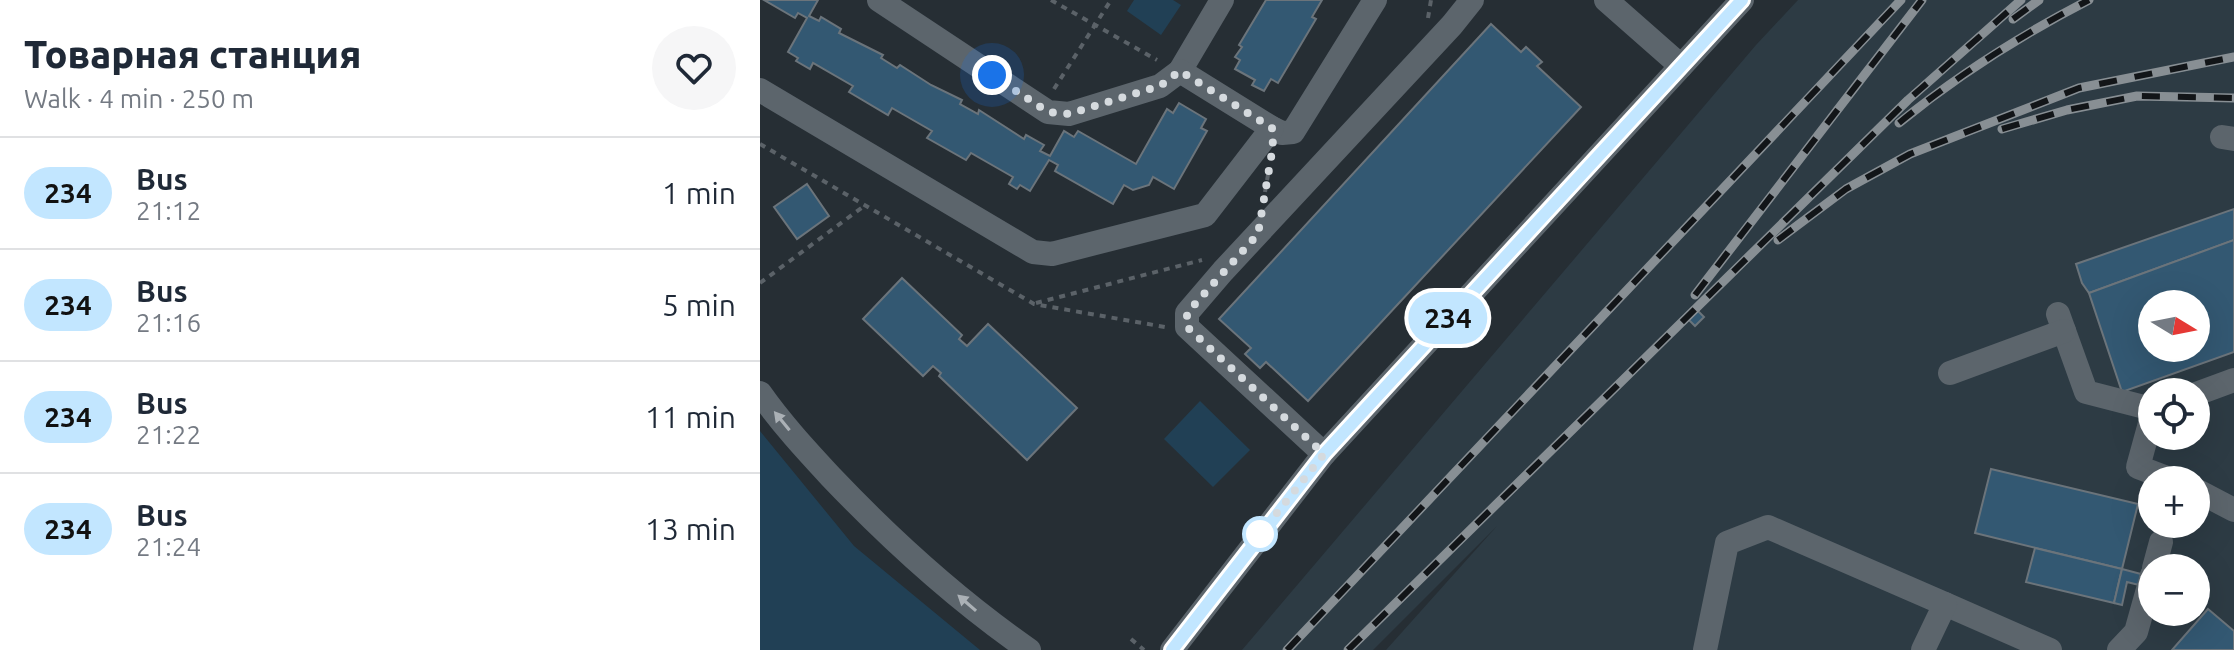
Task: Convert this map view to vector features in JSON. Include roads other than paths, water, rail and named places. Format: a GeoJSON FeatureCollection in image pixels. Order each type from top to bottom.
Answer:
{"type":"FeatureCollection","features":[{"type":"Feature","properties":{"kind":"street"},"geometry":{"type":"LineString","coordinates":[[879,0],[1048,112],[1069,114],[1160,86],[1180,71],[1222,0]]}},
{"type":"Feature","properties":{"kind":"street"},"geometry":{"type":"LineString","coordinates":[[1180,71],[1272,128],[1282,133],[1293,132],[1375,0]]}},
{"type":"Feature","properties":{"kind":"street"},"geometry":{"type":"LineString","coordinates":[[1324,454],[1187,327],[1187,313],[1472,0]]}},
{"type":"Feature","properties":{"kind":"street"},"geometry":{"type":"LineString","coordinates":[[1606,0],[1681,66]]}},
{"type":"Feature","properties":{"kind":"street"},"geometry":{"type":"LineString","coordinates":[[1172,650],[1324,454],[1742,0]]}},
{"type":"Feature","properties":{"kind":"street"},"geometry":{"type":"LineString","coordinates":[[760,90],[1033,252],[1052,254],[1205,215],[1272,128]]}},
{"type":"Feature","properties":{"kind":"street"},"geometry":{"type":"LineString","coordinates":[[1950,373],[2061,322],[2086,392],[2138,405]]}},
{"type":"Feature","properties":{"kind":"street"},"geometry":{"type":"LineString","coordinates":[[2210,389],[2234,380]]}},
{"type":"Feature","properties":{"kind":"street"},"geometry":{"type":"LineString","coordinates":[[760,393],[806,450],[892,538],[992,624],[1029,650]]}},
{"type":"Feature","properties":{"kind":"street"},"geometry":{"type":"LineString","coordinates":[[2210,497],[2234,510]]}},
{"type":"Feature","properties":{"kind":"street"},"geometry":{"type":"LineString","coordinates":[[1705,650],[1727,543],[1768,527],[2050,650]]}},
{"type":"Feature","properties":{"kind":"street"},"geometry":{"type":"LineString","coordinates":[[2158,554],[2161,542]]}},
{"type":"Feature","properties":{"kind":"street"},"geometry":{"type":"LineString","coordinates":[[1923,650],[1945,604]]}},
{"type":"Feature","properties":{"kind":"street"},"geometry":{"type":"LineString","coordinates":[[2119,650],[2136,632],[2138,625]]}},
{"type":"Feature","properties":{"kind":"railway"},"geometry":{"type":"LineString","coordinates":[[1287,650],[1901,0]]}},
{"type":"Feature","properties":{"kind":"railway"},"geometry":{"type":"LineString","coordinates":[[1695,295],[1922,0]]}},
{"type":"Feature","properties":{"kind":"railway"},"geometry":{"type":"LineString","coordinates":[[1348,650],[1908,100],[2021,0]]}},
{"type":"Feature","properties":{"kind":"railway"},"geometry":{"type":"LineString","coordinates":[[2013,19],[2039,0]]}},
{"type":"Feature","properties":{"kind":"railway"},"geometry":{"type":"LineString","coordinates":[[1899,123],[1991,57],[2089,0]]}},
{"type":"Feature","properties":{"kind":"railway"},"geometry":{"type":"LineString","coordinates":[[1778,240],[1846,189],[1910,154],[2079,88],[2234,57]]}},
{"type":"Feature","properties":{"kind":"railway"},"geometry":{"type":"LineString","coordinates":[[2002,129],[2067,110],[2137,96],[2234,98]]}}]}
